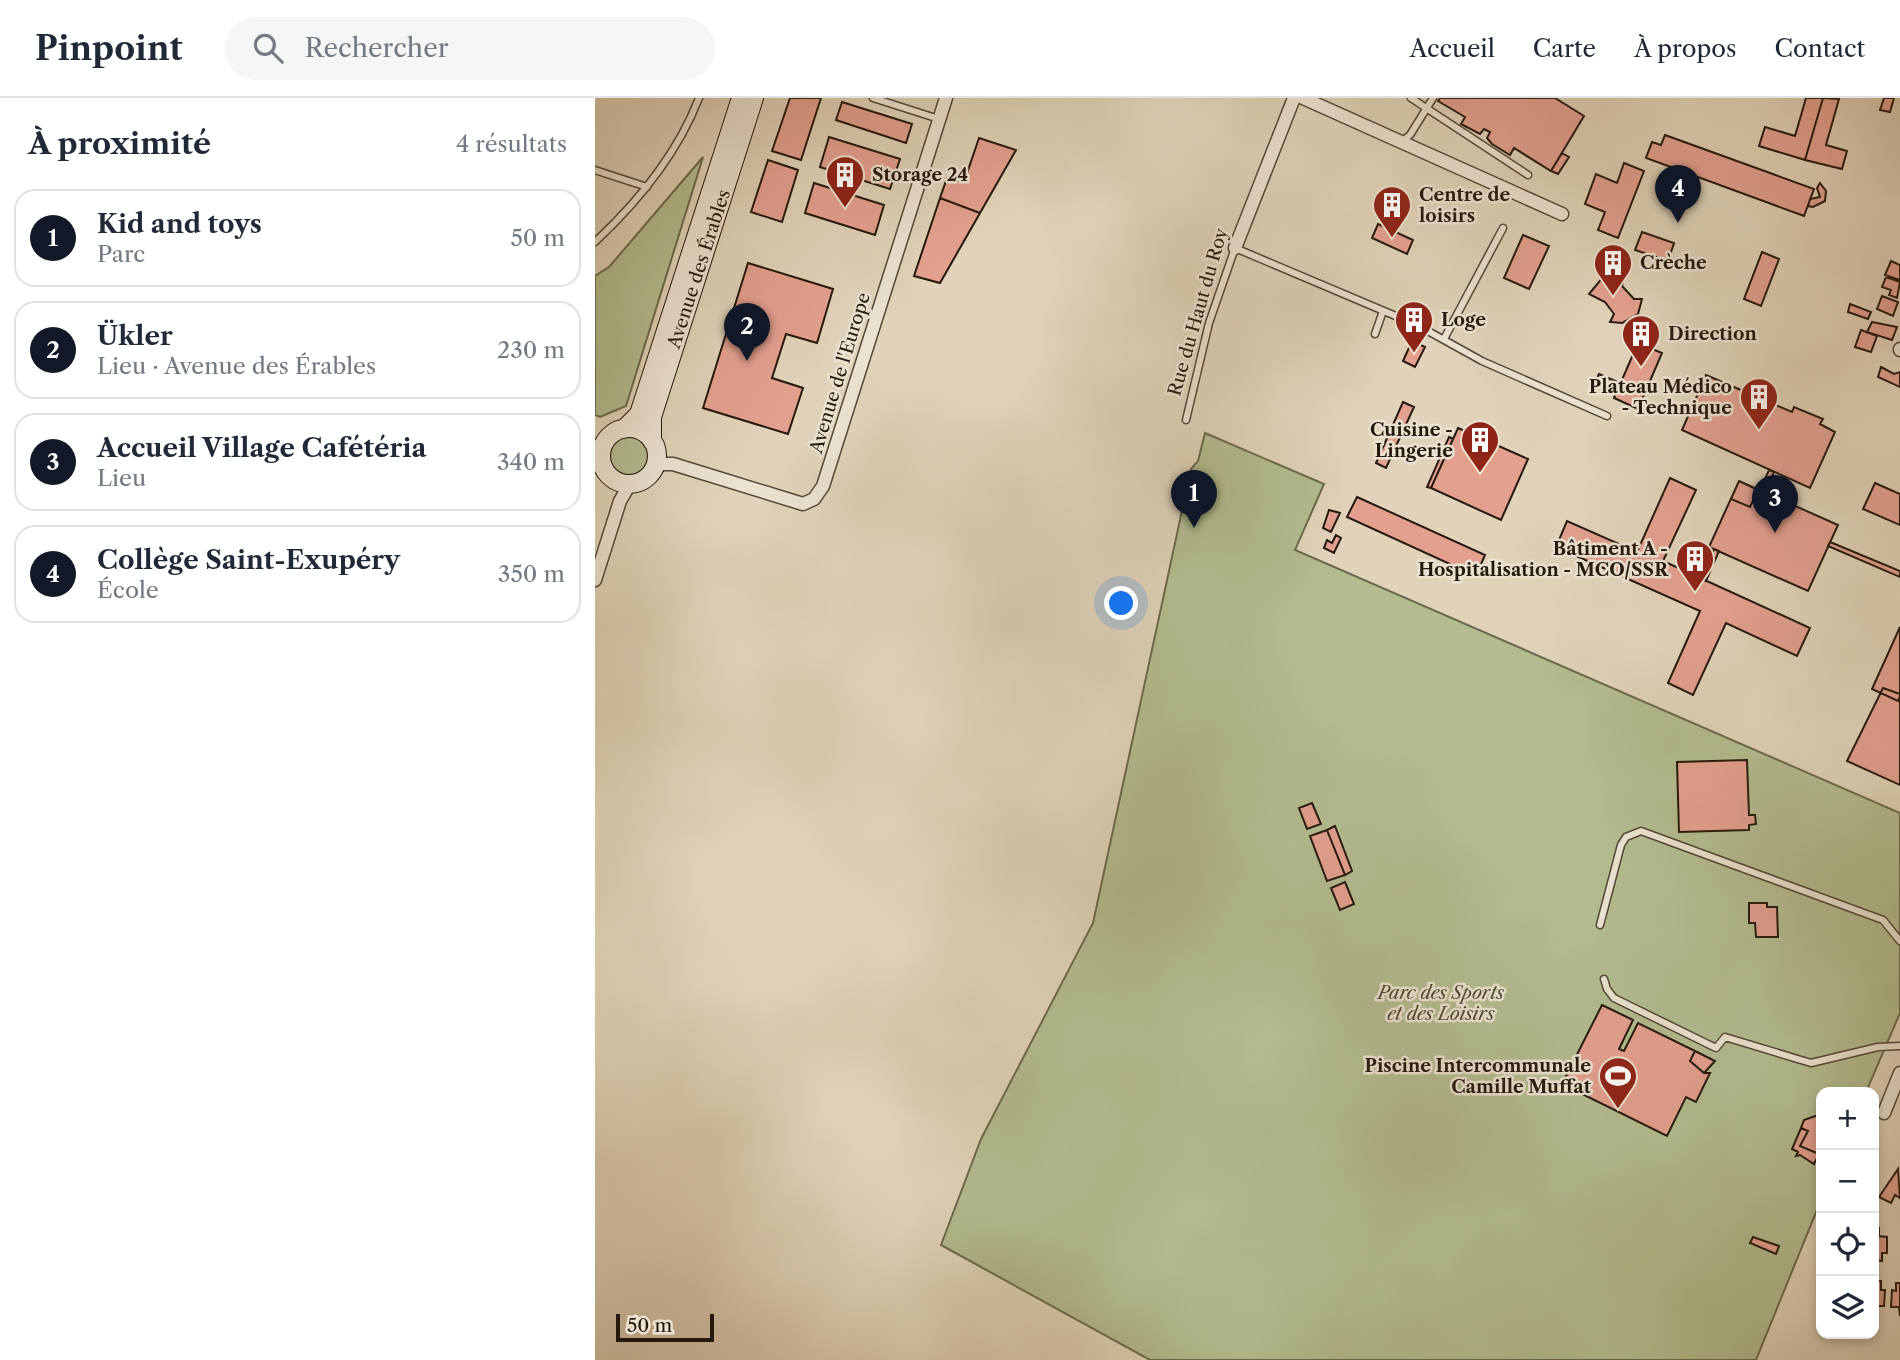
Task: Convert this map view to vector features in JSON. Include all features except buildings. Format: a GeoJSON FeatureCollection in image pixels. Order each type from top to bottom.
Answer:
{"type":"FeatureCollection","features":[{"type":"Feature","properties":{"kind":"main road","name":"Avenue des Érables"},"geometry":{"type":"LineString","coordinates":[[610,432],[639,414],[741,98]]}},
{"type":"Feature","properties":{"kind":"main road","name":"Avenue des Érables"},"geometry":{"type":"LineString","coordinates":[[652,441],[652,416],[754,98]]}},
{"type":"Feature","properties":{"kind":"main road"},"geometry":{"type":"LineString","coordinates":[[640,431],[652,441],[656,464],[646,478],[630,484],[614,480],[599,464],[610,432],[640,431]]}},
{"type":"Feature","properties":{"kind":"street","name":"Avenue de l'Europe"},"geometry":{"type":"LineString","coordinates":[[656,464],[673,464],[803,504],[814,499],[823,486],[946,98]]}},
{"type":"Feature","properties":{"kind":"street","name":"Rue du Haut du Roy"},"geometry":{"type":"LineString","coordinates":[[1235,248],[1294,98]]}},
{"type":"Feature","properties":{"kind":"street"},"geometry":{"type":"LineString","coordinates":[[1303,98],[1562,214]]}},
{"type":"Feature","properties":{"kind":"street"},"geometry":{"type":"LineString","coordinates":[[595,580],[620,501],[630,484]]}},
{"type":"Feature","properties":{"kind":"street"},"geometry":{"type":"LineString","coordinates":[[1879,1112],[1900,1073]]}},
{"type":"Feature","properties":{"kind":"lane"},"geometry":{"type":"LineString","coordinates":[[595,242],[647,187],[686,133],[699,98]]}},
{"type":"Feature","properties":{"kind":"lane"},"geometry":{"type":"LineString","coordinates":[[873,98],[939,119]]}},
{"type":"Feature","properties":{"kind":"lane"},"geometry":{"type":"LineString","coordinates":[[1411,98],[1528,175]]}},
{"type":"Feature","properties":{"kind":"lane"},"geometry":{"type":"LineString","coordinates":[[1401,142],[1411,135],[1433,98]]}},
{"type":"Feature","properties":{"kind":"lane"},"geometry":{"type":"LineString","coordinates":[[595,170],[647,187]]}},
{"type":"Feature","properties":{"kind":"lane"},"geometry":{"type":"LineString","coordinates":[[1444,339],[1503,228]]}},
{"type":"Feature","properties":{"kind":"lane"},"geometry":{"type":"LineString","coordinates":[[1235,248],[1383,311],[1444,339],[1482,361],[1607,416]]}},
{"type":"Feature","properties":{"kind":"lane","name":"Rue du Haut du Roy"},"geometry":{"type":"LineString","coordinates":[[1186,420],[1209,323],[1235,248]]}},
{"type":"Feature","properties":{"kind":"lane"},"geometry":{"type":"LineString","coordinates":[[1375,334],[1383,311]]}},
{"type":"Feature","properties":{"kind":"lane"},"geometry":{"type":"LineString","coordinates":[[1600,925],[1622,845],[1626,837],[1641,831],[1882,920],[1900,941]]}},
{"type":"Feature","properties":{"kind":"lane"},"geometry":{"type":"LineString","coordinates":[[1604,979],[1614,998],[1716,1048],[1725,1037],[1811,1063],[1900,1046]]}},
{"type":"Feature","properties":{"kind":"green space"},"geometry":{"type":"Polygon","coordinates":[[[703,157],[626,406],[600,417],[595,415],[595,276],[609,267],[703,157]]]}},
{"type":"Feature","properties":{"kind":"green space","name":"Parc des Sports et des Loisirs"},"geometry":{"type":"Polygon","coordinates":[[[1205,433],[1324,484],[1295,550],[1900,813],[1900,1013],[1868,1087],[1816,1087],[1816,1212],[1756,1360],[1150,1360],[941,1245],[981,1139],[1093,923],[1191,469],[1198,461],[1205,433]]]}},
{"type":"Feature","properties":{"kind":"green space"},"geometry":{"type":"Polygon","coordinates":[[[629,437],[643,442],[648,456],[643,470],[629,475],[615,470],[610,456],[615,442],[629,437]]]}},
{"type":"Feature","properties":{"kind":"place","name":"Storage 24"},"geometry":{"type":"Point","coordinates":[845,209]}},
{"type":"Feature","properties":{"kind":"place","name":"Collège Saint-Exupéry"},"geometry":{"type":"Point","coordinates":[1678,223]}},
{"type":"Feature","properties":{"kind":"place","name":"Centre de loisirs"},"geometry":{"type":"Point","coordinates":[1392,239]}},
{"type":"Feature","properties":{"kind":"place","name":"Crèche"},"geometry":{"type":"Point","coordinates":[1613,297]}},
{"type":"Feature","properties":{"kind":"place","name":"Loge"},"geometry":{"type":"Point","coordinates":[1414,354]}},
{"type":"Feature","properties":{"kind":"place","name":"Ükler"},"geometry":{"type":"Point","coordinates":[747,361]}},
{"type":"Feature","properties":{"kind":"place","name":"Direction"},"geometry":{"type":"Point","coordinates":[1641,368]}},
{"type":"Feature","properties":{"kind":"place","name":"Plateau Médico - Technique"},"geometry":{"type":"Point","coordinates":[1759,431]}},
{"type":"Feature","properties":{"kind":"place","name":"Cuisine - Lingerie"},"geometry":{"type":"Point","coordinates":[1480,474]}},
{"type":"Feature","properties":{"kind":"place","name":"Kid and toys"},"geometry":{"type":"Point","coordinates":[1194,528]}},
{"type":"Feature","properties":{"kind":"place","name":"Accueil Village Cafétéria"},"geometry":{"type":"Point","coordinates":[1775,533]}},
{"type":"Feature","properties":{"kind":"place","name":"Bâtiment A - Hospitalisation - MCO/SSR"},"geometry":{"type":"Point","coordinates":[1695,593]}},
{"type":"Feature","properties":{"kind":"place","name":"Piscine Intercommunale Camille Muffat"},"geometry":{"type":"Point","coordinates":[1618,1110]}}]}
